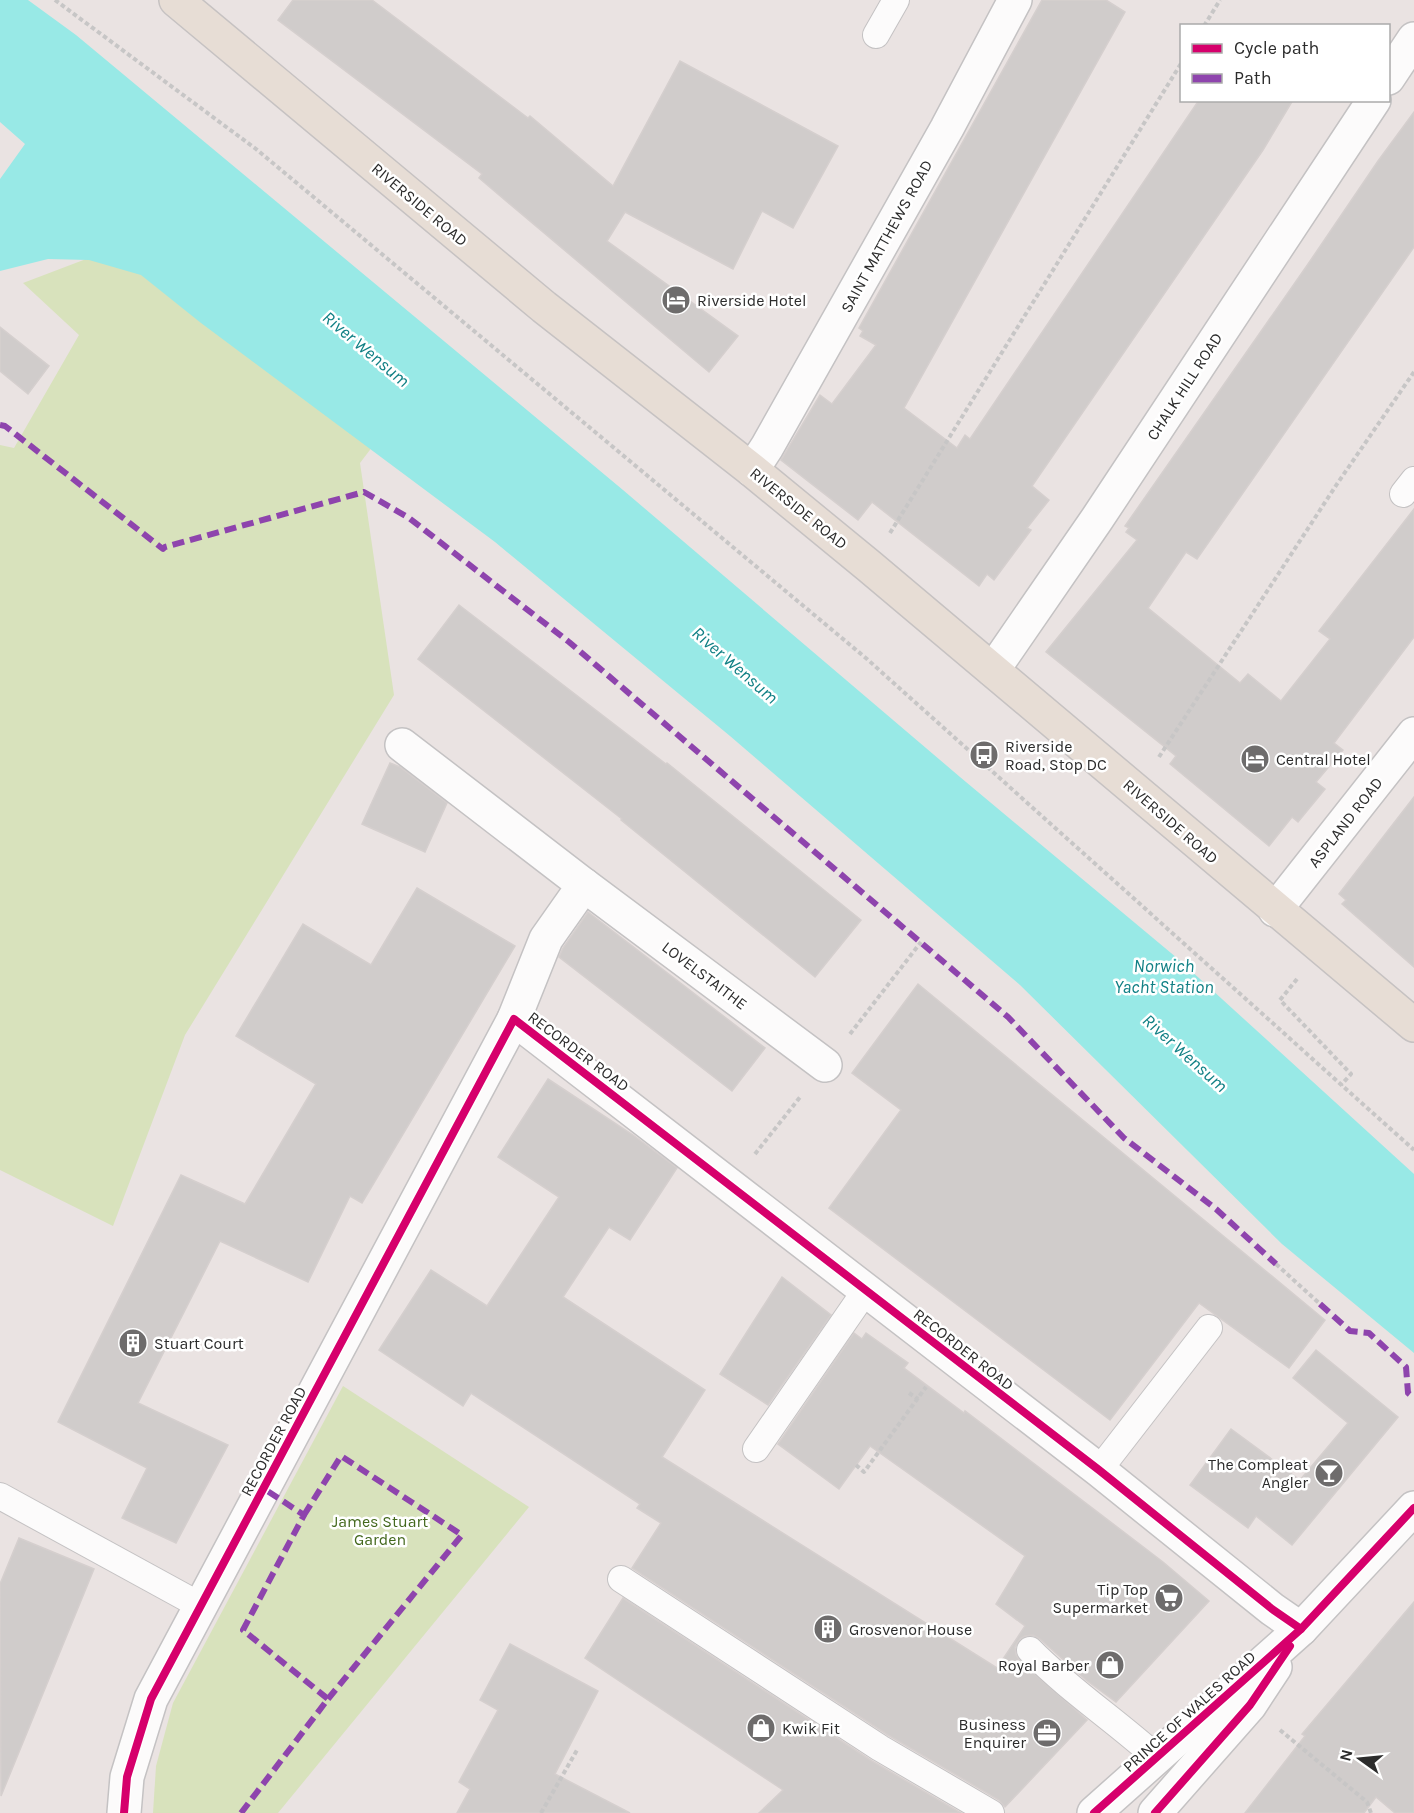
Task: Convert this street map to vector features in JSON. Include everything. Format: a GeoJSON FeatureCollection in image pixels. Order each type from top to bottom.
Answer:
{"type":"FeatureCollection","features":[{"type":"Feature","properties":{"kind":"main road","name":"RIVERSIDE ROAD"},"geometry":{"type":"LineString","coordinates":[[176,0],[544,307],[752,470],[869,566],[1414,1025]]}},
{"type":"Feature","properties":{"kind":"street","name":"SAINT MATTHEWS ROAD"},"geometry":{"type":"LineString","coordinates":[[752,470],[773,437],[947,128],[1015,0]]}},
{"type":"Feature","properties":{"kind":"street"},"geometry":{"type":"LineString","coordinates":[[1390,76],[1414,39]]}},
{"type":"Feature","properties":{"kind":"street","name":"CHALK HILL ROAD"},"geometry":{"type":"LineString","coordinates":[[993,670],[1097,519],[1373,102]]}},
{"type":"Feature","properties":{"kind":"street","name":"ASPLAND ROAD"},"geometry":{"type":"LineString","coordinates":[[1275,909],[1414,735]]}},
{"type":"Feature","properties":{"kind":"street","name":"LOVELSTAITHE"},"geometry":{"type":"LineString","coordinates":[[402,745],[584,885],[825,1065]]}},
{"type":"Feature","properties":{"kind":"street"},"geometry":{"type":"LineString","coordinates":[[514,1019],[546,939],[584,885]]}},
{"type":"Feature","properties":{"kind":"street","name":"RECORDER ROAD"},"geometry":{"type":"LineString","coordinates":[[124,1813],[127,1777],[151,1699],[514,1019],[1099,1470],[1242,1586],[1301,1629]]}},
{"type":"Feature","properties":{"kind":"street","name":"PRINCE OF WALES ROAD"},"geometry":{"type":"LineString","coordinates":[[1094,1813],[1301,1629],[1414,1508]]}},
{"type":"Feature","properties":{"kind":"street","name":"PRINCE OF WALES ROAD"},"geometry":{"type":"LineString","coordinates":[[1155,1813],[1250,1705],[1301,1629]]}},
{"type":"Feature","properties":{"kind":"lane"},"geometry":{"type":"LineString","coordinates":[[876,35],[896,0]]}},
{"type":"Feature","properties":{"kind":"lane"},"geometry":{"type":"LineString","coordinates":[[756,1449],[866,1290]]}},
{"type":"Feature","properties":{"kind":"lane"},"geometry":{"type":"LineString","coordinates":[[1099,1470],[1209,1328]]}},
{"type":"Feature","properties":{"kind":"lane"},"geometry":{"type":"LineString","coordinates":[[0,1496],[201,1606]]}},
{"type":"Feature","properties":{"kind":"lane"},"geometry":{"type":"LineString","coordinates":[[621,1579],[880,1748],[991,1813]]}},
{"type":"Feature","properties":{"kind":"lane"},"geometry":{"type":"LineString","coordinates":[[1030,1650],[1055,1676],[1137,1739],[1156,1757]]}},
{"type":"Feature","properties":{"kind":"path"},"geometry":{"type":"LineString","coordinates":[[55,0],[256,149],[867,659],[1414,1150]]}},
{"type":"Feature","properties":{"kind":"path"},"geometry":{"type":"LineString","coordinates":[[1205,24],[1220,0]]}},
{"type":"Feature","properties":{"kind":"path"},"geometry":{"type":"LineString","coordinates":[[869,566],[1180,65]]}},
{"type":"Feature","properties":{"kind":"path"},"geometry":{"type":"LineString","coordinates":[[1137,791],[1337,484],[1414,372]]}},
{"type":"Feature","properties":{"kind":"path"},"geometry":{"type":"LineString","coordinates":[[1324,950],[1280,1000],[1351,1074],[1341,1085]]}},
{"type":"Feature","properties":{"kind":"path"},"geometry":{"type":"LineString","coordinates":[[1276,1264],[1320,1304]]}},
{"type":"Feature","properties":{"kind":"path"},"geometry":{"type":"LineString","coordinates":[[856,1465],[864,1472],[949,1355]]}},
{"type":"Feature","properties":{"kind":"path"},"geometry":{"type":"LineString","coordinates":[[909,1393],[918,1399]]}},
{"type":"Feature","properties":{"kind":"path"},"geometry":{"type":"LineString","coordinates":[[1298,1745],[1367,1802],[1371,1813]]}},
{"type":"Feature","properties":{"kind":"path"},"geometry":{"type":"LineString","coordinates":[[541,1813],[577,1750]]}},
{"type":"Feature","properties":{"kind":"green space"},"geometry":{"type":"Polygon","coordinates":[[[115,248],[398,413],[360,463],[394,695],[185,1035],[113,1226],[0,1170],[0,445],[14,448],[79,335],[23,283],[115,248]]]}},
{"type":"Feature","properties":{"kind":"green space","name":"James Stuart Garden"},"geometry":{"type":"Polygon","coordinates":[[[343,1386],[529,1507],[278,1813],[153,1813],[156,1766],[173,1703],[343,1386]]]}},
{"type":"Feature","properties":{"kind":"water"},"geometry":{"type":"Polygon","coordinates":[[[0,0],[28,0],[76,35],[623,490],[1177,958],[1414,1174],[1414,1353],[1282,1244],[1020,985],[730,736],[495,542],[201,323],[141,275],[89,260],[48,259],[0,271],[0,179],[25,144],[0,122],[0,0]]]}},
{"type":"Feature","properties":{"kind":"building"},"geometry":{"type":"Polygon","coordinates":[[[293,0],[372,0],[528,118],[530,116],[613,186],[680,61],[838,146],[793,228],[762,211],[733,269],[625,212],[607,241],[738,336],[709,372],[479,178],[482,174],[278,20],[293,0]]]}},
{"type":"Feature","properties":{"kind":"building"},"geometry":{"type":"Polygon","coordinates":[[[1042,0],[1106,0],[1125,12],[904,408],[957,448],[965,435],[970,439],[1198,102],[1292,102],[1263,150],[1032,486],[1049,500],[1027,528],[1031,530],[994,580],[987,574],[979,586],[872,502],[858,520],[781,460],[820,395],[832,404],[876,345],[860,336],[863,331],[859,328],[1042,0]]]}},
{"type":"Feature","properties":{"kind":"building"},"geometry":{"type":"Polygon","coordinates":[[[1414,112],[1414,247],[1197,559],[1186,552],[1148,608],[1240,683],[1248,674],[1281,701],[1330,639],[1319,631],[1414,509],[1414,637],[1334,743],[1343,750],[1316,782],[1325,789],[1298,822],[1292,817],[1269,846],[1170,764],[1176,756],[1046,652],[1137,540],[1126,532],[1129,528],[1125,526],[1414,112]]]}},
{"type":"Feature","properties":{"kind":"building"},"geometry":{"type":"Polygon","coordinates":[[[0,327],[49,366],[28,394],[0,371],[0,327]]]}},
{"type":"Feature","properties":{"kind":"building"},"geometry":{"type":"Polygon","coordinates":[[[459,605],[667,763],[861,920],[815,977],[622,819],[418,659],[459,605]]]}},
{"type":"Feature","properties":{"kind":"building"},"geometry":{"type":"Polygon","coordinates":[[[390,763],[400,767],[447,803],[425,852],[362,824],[390,763]]]}},
{"type":"Feature","properties":{"kind":"building"},"geometry":{"type":"Polygon","coordinates":[[[1414,797],[1414,967],[1342,904],[1346,900],[1339,894],[1414,797]]]}},
{"type":"Feature","properties":{"kind":"building"},"geometry":{"type":"Polygon","coordinates":[[[417,888],[515,946],[362,1203],[350,1196],[308,1282],[220,1241],[138,1403],[228,1445],[176,1543],[122,1518],[147,1468],[58,1422],[181,1175],[245,1204],[316,1084],[236,1036],[303,924],[371,965],[417,888]]]}},
{"type":"Feature","properties":{"kind":"building"},"geometry":{"type":"Polygon","coordinates":[[[588,912],[765,1048],[732,1091],[559,957],[588,912]]]}},
{"type":"Feature","properties":{"kind":"building"},"geometry":{"type":"Polygon","coordinates":[[[918,984],[1325,1320],[1289,1368],[1199,1303],[1110,1420],[829,1208],[901,1110],[852,1073],[918,984]]]}},
{"type":"Feature","properties":{"kind":"building"},"geometry":{"type":"Polygon","coordinates":[[[548,1079],[633,1135],[677,1168],[630,1240],[609,1227],[563,1297],[705,1390],[662,1457],[997,1668],[1025,1626],[996,1604],[1025,1556],[870,1446],[839,1489],[778,1444],[854,1333],[862,1339],[866,1333],[908,1363],[904,1368],[964,1413],[965,1411],[1163,1562],[1209,1601],[1116,1702],[1086,1680],[1040,1639],[1033,1635],[1020,1639],[1015,1647],[1020,1661],[1087,1720],[1005,1807],[999,1800],[888,1735],[632,1568],[661,1523],[637,1508],[640,1504],[471,1393],[463,1406],[379,1350],[431,1270],[487,1306],[559,1197],[498,1157],[548,1079]]]}},
{"type":"Feature","properties":{"kind":"building"},"geometry":{"type":"Polygon","coordinates":[[[782,1277],[831,1315],[768,1405],[720,1374],[782,1277]]]}},
{"type":"Feature","properties":{"kind":"building"},"geometry":{"type":"Polygon","coordinates":[[[1316,1350],[1398,1417],[1292,1545],[1256,1516],[1248,1528],[1190,1485],[1231,1429],[1300,1480],[1348,1423],[1293,1378],[1316,1350]]]}},
{"type":"Feature","properties":{"kind":"building"},"geometry":{"type":"Polygon","coordinates":[[[19,1538],[94,1569],[1,1796],[0,1584],[19,1538]]]}},
{"type":"Feature","properties":{"kind":"building","name":"Kwik Fit"},"geometry":{"type":"Polygon","coordinates":[[[623,1598],[872,1761],[961,1813],[759,1813],[783,1790],[585,1658],[623,1598]]]}},
{"type":"Feature","properties":{"kind":"building"},"geometry":{"type":"Polygon","coordinates":[[[1414,1602],[1414,1813],[1395,1813],[1376,1797],[1364,1813],[1245,1813],[1305,1736],[1302,1734],[1414,1602]]]}},
{"type":"Feature","properties":{"kind":"building"},"geometry":{"type":"Polygon","coordinates":[[[510,1644],[598,1691],[555,1774],[630,1813],[457,1813],[470,1789],[459,1782],[498,1710],[480,1700],[510,1644]]]}},
{"type":"Feature","properties":{"kind":"marked path"},"geometry":{"type":"LineString","coordinates":[[0,425],[5,426],[163,549],[364,492],[409,518],[569,642],[1008,1017],[1124,1138],[1216,1209],[1276,1264]]}},
{"type":"Feature","properties":{"kind":"marked path"},"geometry":{"type":"LineString","coordinates":[[1320,1304],[1350,1331],[1369,1333],[1406,1367],[1408,1393],[1414,1398]]}},
{"type":"Feature","properties":{"kind":"marked path"},"geometry":{"type":"LineString","coordinates":[[304,1515],[341,1456],[462,1535],[328,1699]]}},
{"type":"Feature","properties":{"kind":"marked path"},"geometry":{"type":"LineString","coordinates":[[241,1813],[328,1699],[243,1630],[304,1515],[263,1488]]}},
{"type":"Feature","properties":{"kind":"cycle path"},"geometry":{"type":"LineString","coordinates":[[124,1813],[127,1777],[151,1699],[514,1019],[1099,1470],[1272,1609],[1301,1629]]}},
{"type":"Feature","properties":{"kind":"cycle path"},"geometry":{"type":"LineString","coordinates":[[1094,1813],[1301,1629],[1414,1508]]}},
{"type":"Feature","properties":{"kind":"cycle path"},"geometry":{"type":"LineString","coordinates":[[1155,1813],[1250,1705],[1290,1646]]}},
{"type":"Feature","properties":{"kind":"place","name":"Riverside Hotel"},"geometry":{"type":"Point","coordinates":[676,300]}},
{"type":"Feature","properties":{"kind":"place","name":"Riverside Road, Stop DC"},"geometry":{"type":"Point","coordinates":[984,755]}},
{"type":"Feature","properties":{"kind":"place","name":"Central Hotel"},"geometry":{"type":"Point","coordinates":[1255,759]}},
{"type":"Feature","properties":{"kind":"place","name":"Stuart Court"},"geometry":{"type":"Point","coordinates":[133,1343]}},
{"type":"Feature","properties":{"kind":"place","name":"The Compleat Angler"},"geometry":{"type":"Point","coordinates":[1329,1473]}},
{"type":"Feature","properties":{"kind":"place","name":"Tip Top Supermarket"},"geometry":{"type":"Point","coordinates":[1169,1598]}},
{"type":"Feature","properties":{"kind":"place","name":"Grosvenor House"},"geometry":{"type":"Point","coordinates":[828,1629]}},
{"type":"Feature","properties":{"kind":"place","name":"Royal Barber"},"geometry":{"type":"Point","coordinates":[1110,1665]}},
{"type":"Feature","properties":{"kind":"place","name":"Kwik Fit"},"geometry":{"type":"Point","coordinates":[761,1728]}},
{"type":"Feature","properties":{"kind":"place","name":"Business Enquirer"},"geometry":{"type":"Point","coordinates":[1047,1733]}},
{"type":"Feature","properties":{"kind":"water label","name":"River Wensum"},"geometry":{"type":"Point","coordinates":[366,349]}},
{"type":"Feature","properties":{"kind":"water label","name":"River Wensum"},"geometry":{"type":"Point","coordinates":[735,665]}},
{"type":"Feature","properties":{"kind":"water label","name":"Norwich Yacht Station"},"geometry":{"type":"Point","coordinates":[1164,976]}},
{"type":"Feature","properties":{"kind":"water label","name":"River Wensum"},"geometry":{"type":"Point","coordinates":[1185,1053]}}]}
